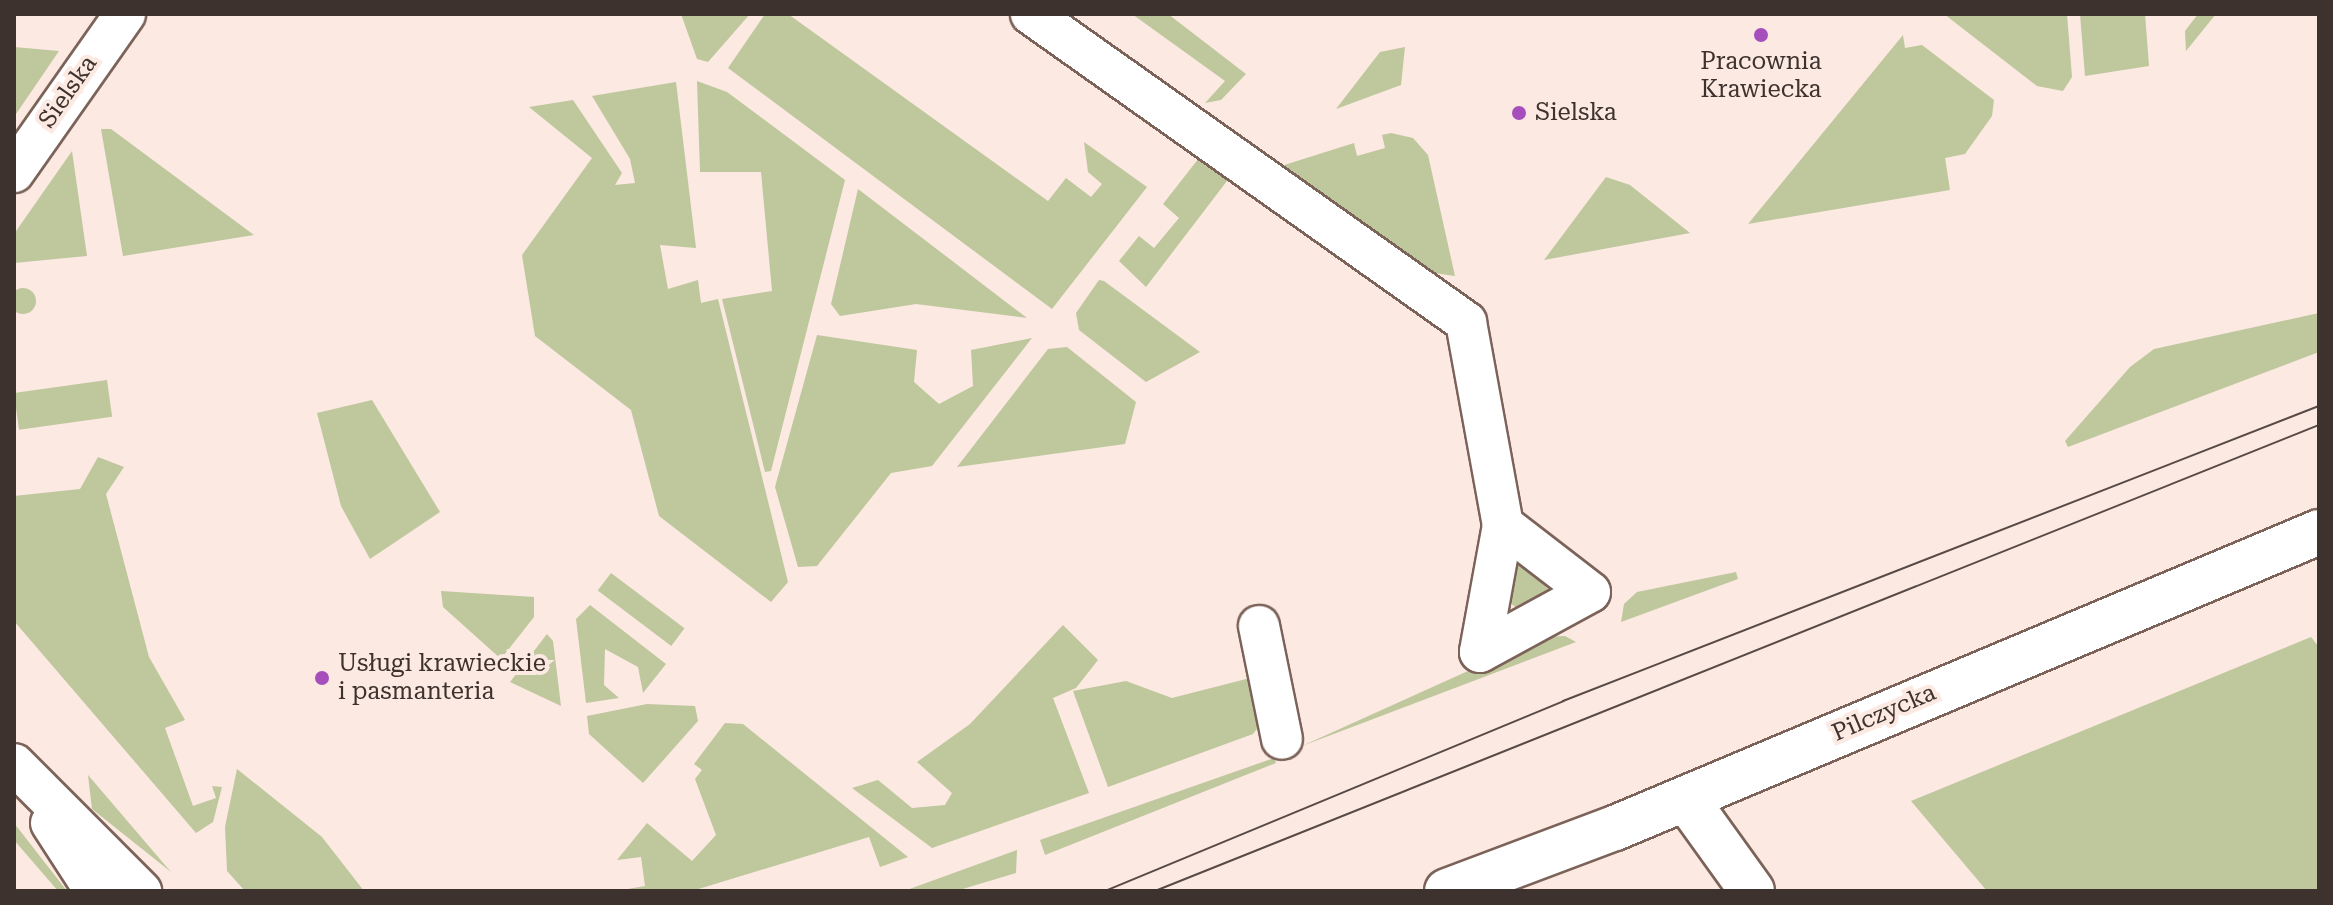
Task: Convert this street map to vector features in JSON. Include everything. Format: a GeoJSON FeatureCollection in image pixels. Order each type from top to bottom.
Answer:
{"type":"FeatureCollection","features":[{"type":"Feature","properties":{"kind":"street","name":"Sielska"},"geometry":{"type":"LineString","coordinates":[[14,172],[125,14]]}},
{"type":"Feature","properties":{"kind":"street"},"geometry":{"type":"LineString","coordinates":[[1031,14],[1466,322],[1503,525]]}},
{"type":"Feature","properties":{"kind":"street","name":"Pilczycka"},"geometry":{"type":"LineString","coordinates":[[1447,891],[1686,799],[2319,532]]}},
{"type":"Feature","properties":{"kind":"street"},"geometry":{"type":"LineString","coordinates":[[1259,626],[1282,739]]}},
{"type":"Feature","properties":{"kind":"street"},"geometry":{"type":"LineString","coordinates":[[14,765],[95,891]]}},
{"type":"Feature","properties":{"kind":"street"},"geometry":{"type":"LineString","coordinates":[[14,765],[141,891]]}},
{"type":"Feature","properties":{"kind":"street"},"geometry":{"type":"LineString","coordinates":[[1686,799],[1752,891]]}},
{"type":"Feature","properties":{"kind":"green space"},"geometry":{"type":"Polygon","coordinates":[[[681,14],[750,14],[708,62],[697,59],[681,14]]]}},
{"type":"Feature","properties":{"kind":"green space"},"geometry":{"type":"Polygon","coordinates":[[[765,14],[788,14],[1048,201],[1066,178],[1091,197],[1102,184],[1088,172],[1084,142],[1147,187],[1052,309],[728,68],[765,14]]]}},
{"type":"Feature","properties":{"kind":"green space"},"geometry":{"type":"Polygon","coordinates":[[[1132,14],[1168,14],[1246,74],[1221,100],[1205,103],[1225,81],[1132,14]]]}},
{"type":"Feature","properties":{"kind":"green space"},"geometry":{"type":"Polygon","coordinates":[[[1944,14],[2067,14],[2072,77],[2063,91],[2037,86],[1944,14]]]}},
{"type":"Feature","properties":{"kind":"green space"},"geometry":{"type":"Polygon","coordinates":[[[2080,14],[2145,14],[2149,66],[2085,76],[2080,14]]]}},
{"type":"Feature","properties":{"kind":"green space"},"geometry":{"type":"Polygon","coordinates":[[[2198,14],[2216,14],[2186,51],[2185,31],[2198,14]]]}},
{"type":"Feature","properties":{"kind":"green space"},"geometry":{"type":"Polygon","coordinates":[[[1903,35],[1905,48],[1922,45],[1994,100],[1992,116],[1965,154],[1945,158],[1950,190],[1748,224],[1903,35]]]}},
{"type":"Feature","properties":{"kind":"green space"},"geometry":{"type":"Polygon","coordinates":[[[14,47],[59,51],[14,117],[14,47]]]}},
{"type":"Feature","properties":{"kind":"green space"},"geometry":{"type":"Polygon","coordinates":[[[1405,47],[1401,85],[1336,109],[1380,52],[1405,47]]]}},
{"type":"Feature","properties":{"kind":"green space"},"geometry":{"type":"Polygon","coordinates":[[[697,81],[727,92],[845,180],[771,471],[765,472],[722,299],[772,291],[761,172],[700,172],[697,81]]]}},
{"type":"Feature","properties":{"kind":"green space"},"geometry":{"type":"Polygon","coordinates":[[[676,82],[696,248],[660,245],[668,289],[698,280],[701,303],[718,299],[788,582],[771,602],[659,516],[631,410],[535,336],[522,255],[592,158],[529,107],[573,100],[622,173],[615,185],[635,183],[630,159],[592,96],[676,82]]]}},
{"type":"Feature","properties":{"kind":"green space"},"geometry":{"type":"Polygon","coordinates":[[[101,129],[111,129],[254,235],[123,256],[101,129]]]}},
{"type":"Feature","properties":{"kind":"green space"},"geometry":{"type":"Polygon","coordinates":[[[1391,133],[1413,138],[1428,155],[1455,276],[1420,271],[1278,167],[1354,143],[1357,156],[1385,148],[1382,135],[1391,133]]]}},
{"type":"Feature","properties":{"kind":"green space"},"geometry":{"type":"Polygon","coordinates":[[[72,151],[87,256],[14,263],[14,234],[72,151]]]}},
{"type":"Feature","properties":{"kind":"green space"},"geometry":{"type":"Polygon","coordinates":[[[1199,158],[1230,177],[1146,287],[1119,261],[1139,236],[1154,248],[1179,218],[1163,204],[1199,158]]]}},
{"type":"Feature","properties":{"kind":"green space"},"geometry":{"type":"Polygon","coordinates":[[[1606,177],[1630,185],[1690,233],[1544,260],[1606,177]]]}},
{"type":"Feature","properties":{"kind":"green space"},"geometry":{"type":"Polygon","coordinates":[[[858,189],[1027,318],[916,304],[840,316],[831,304],[858,189]]]}},
{"type":"Feature","properties":{"kind":"green space"},"geometry":{"type":"Polygon","coordinates":[[[1099,280],[1200,352],[1146,382],[1079,330],[1076,313],[1099,280]]]}},
{"type":"Feature","properties":{"kind":"green space"},"geometry":{"type":"Polygon","coordinates":[[[23,288],[32,292],[36,301],[32,310],[23,314],[14,310],[10,301],[14,292],[23,288]]]}},
{"type":"Feature","properties":{"kind":"green space"},"geometry":{"type":"Polygon","coordinates":[[[2319,313],[2319,352],[2068,447],[2065,441],[2130,367],[2154,349],[2319,313]]]}},
{"type":"Feature","properties":{"kind":"green space"},"geometry":{"type":"Polygon","coordinates":[[[817,335],[917,350],[914,382],[939,404],[973,386],[971,350],[1032,338],[932,466],[891,473],[817,566],[798,567],[775,487],[817,335]]]}},
{"type":"Feature","properties":{"kind":"green space"},"geometry":{"type":"Polygon","coordinates":[[[1067,347],[1136,402],[1125,444],[957,467],[1048,349],[1067,347]]]}},
{"type":"Feature","properties":{"kind":"green space"},"geometry":{"type":"Polygon","coordinates":[[[107,380],[112,417],[19,430],[14,393],[107,380]]]}},
{"type":"Feature","properties":{"kind":"green space"},"geometry":{"type":"Polygon","coordinates":[[[372,400],[440,512],[370,559],[341,506],[317,413],[372,400]]]}},
{"type":"Feature","properties":{"kind":"green space"},"geometry":{"type":"Polygon","coordinates":[[[98,457],[124,467],[106,494],[149,657],[185,720],[165,728],[193,806],[216,798],[212,786],[222,787],[213,822],[196,833],[14,621],[14,496],[80,489],[98,457]]]}},
{"type":"Feature","properties":{"kind":"green space"},"geometry":{"type":"Polygon","coordinates":[[[1518,560],[1548,589],[1521,612],[1507,600],[1518,560]]]}},
{"type":"Feature","properties":{"kind":"green space"},"geometry":{"type":"Polygon","coordinates":[[[1736,572],[1738,579],[1621,622],[1624,604],[1637,592],[1736,572]]]}},
{"type":"Feature","properties":{"kind":"green space"},"geometry":{"type":"Polygon","coordinates":[[[611,573],[684,628],[671,646],[598,591],[611,573]]]}},
{"type":"Feature","properties":{"kind":"green space"},"geometry":{"type":"Polygon","coordinates":[[[441,591],[534,597],[534,617],[501,659],[443,607],[441,591]]]}},
{"type":"Feature","properties":{"kind":"green space"},"geometry":{"type":"Polygon","coordinates":[[[590,605],[666,664],[643,693],[638,667],[605,649],[604,685],[619,698],[586,703],[576,619],[590,605]]]}},
{"type":"Feature","properties":{"kind":"green space"},"geometry":{"type":"Polygon","coordinates":[[[1063,625],[1098,660],[1076,688],[1053,698],[1089,793],[932,848],[852,788],[878,780],[912,808],[945,805],[952,793],[917,762],[970,724],[1063,625]]]}},
{"type":"Feature","properties":{"kind":"green space"},"geometry":{"type":"Polygon","coordinates":[[[547,634],[553,641],[561,706],[510,682],[547,634]]]}},
{"type":"Feature","properties":{"kind":"green space"},"geometry":{"type":"Polygon","coordinates":[[[1565,636],[1576,642],[1302,746],[1543,637],[1565,636]]]}},
{"type":"Feature","properties":{"kind":"green space"},"geometry":{"type":"Polygon","coordinates":[[[2311,637],[2319,647],[2319,891],[1987,891],[1911,801],[2311,637]]]}},
{"type":"Feature","properties":{"kind":"green space"},"geometry":{"type":"Polygon","coordinates":[[[1254,677],[1262,722],[1253,734],[1108,787],[1073,691],[1126,681],[1172,698],[1254,677]]]}},
{"type":"Feature","properties":{"kind":"green space"},"geometry":{"type":"Polygon","coordinates":[[[647,704],[695,706],[698,721],[643,783],[589,734],[587,716],[647,704]]]}},
{"type":"Feature","properties":{"kind":"green space"},"geometry":{"type":"Polygon","coordinates":[[[725,723],[743,724],[908,857],[880,867],[869,837],[692,891],[616,891],[645,886],[641,857],[617,860],[647,823],[692,861],[716,835],[695,779],[702,770],[694,764],[725,723]]]}},
{"type":"Feature","properties":{"kind":"green space"},"geometry":{"type":"Polygon","coordinates":[[[1274,758],[1276,763],[1045,855],[1040,840],[1274,758]]]}},
{"type":"Feature","properties":{"kind":"green space"},"geometry":{"type":"Polygon","coordinates":[[[237,769],[322,837],[364,891],[245,891],[227,871],[225,827],[237,769]]]}},
{"type":"Feature","properties":{"kind":"green space"},"geometry":{"type":"Polygon","coordinates":[[[88,775],[171,872],[92,809],[88,775]]]}},
{"type":"Feature","properties":{"kind":"green space"},"geometry":{"type":"Polygon","coordinates":[[[14,823],[67,891],[58,891],[14,840],[14,823]]]}},
{"type":"Feature","properties":{"kind":"green space"},"geometry":{"type":"Polygon","coordinates":[[[1017,850],[1016,873],[956,891],[904,891],[1017,850]]]}},
{"type":"Feature","properties":{"kind":"tram line"},"geometry":{"type":"LineString","coordinates":[[1105,891],[1563,701],[2319,406]]}},
{"type":"Feature","properties":{"kind":"tram line"},"geometry":{"type":"LineString","coordinates":[[1155,891],[2319,425]]}},
{"type":"Feature","properties":{"kind":"place","name":"Pracownia Krawiecka"},"geometry":{"type":"Point","coordinates":[1761,35]}},
{"type":"Feature","properties":{"kind":"place","name":"Sielska"},"geometry":{"type":"Point","coordinates":[1519,113]}},
{"type":"Feature","properties":{"kind":"place","name":"Usługi krawieckie i pasmanteria"},"geometry":{"type":"Point","coordinates":[322,678]}}]}
